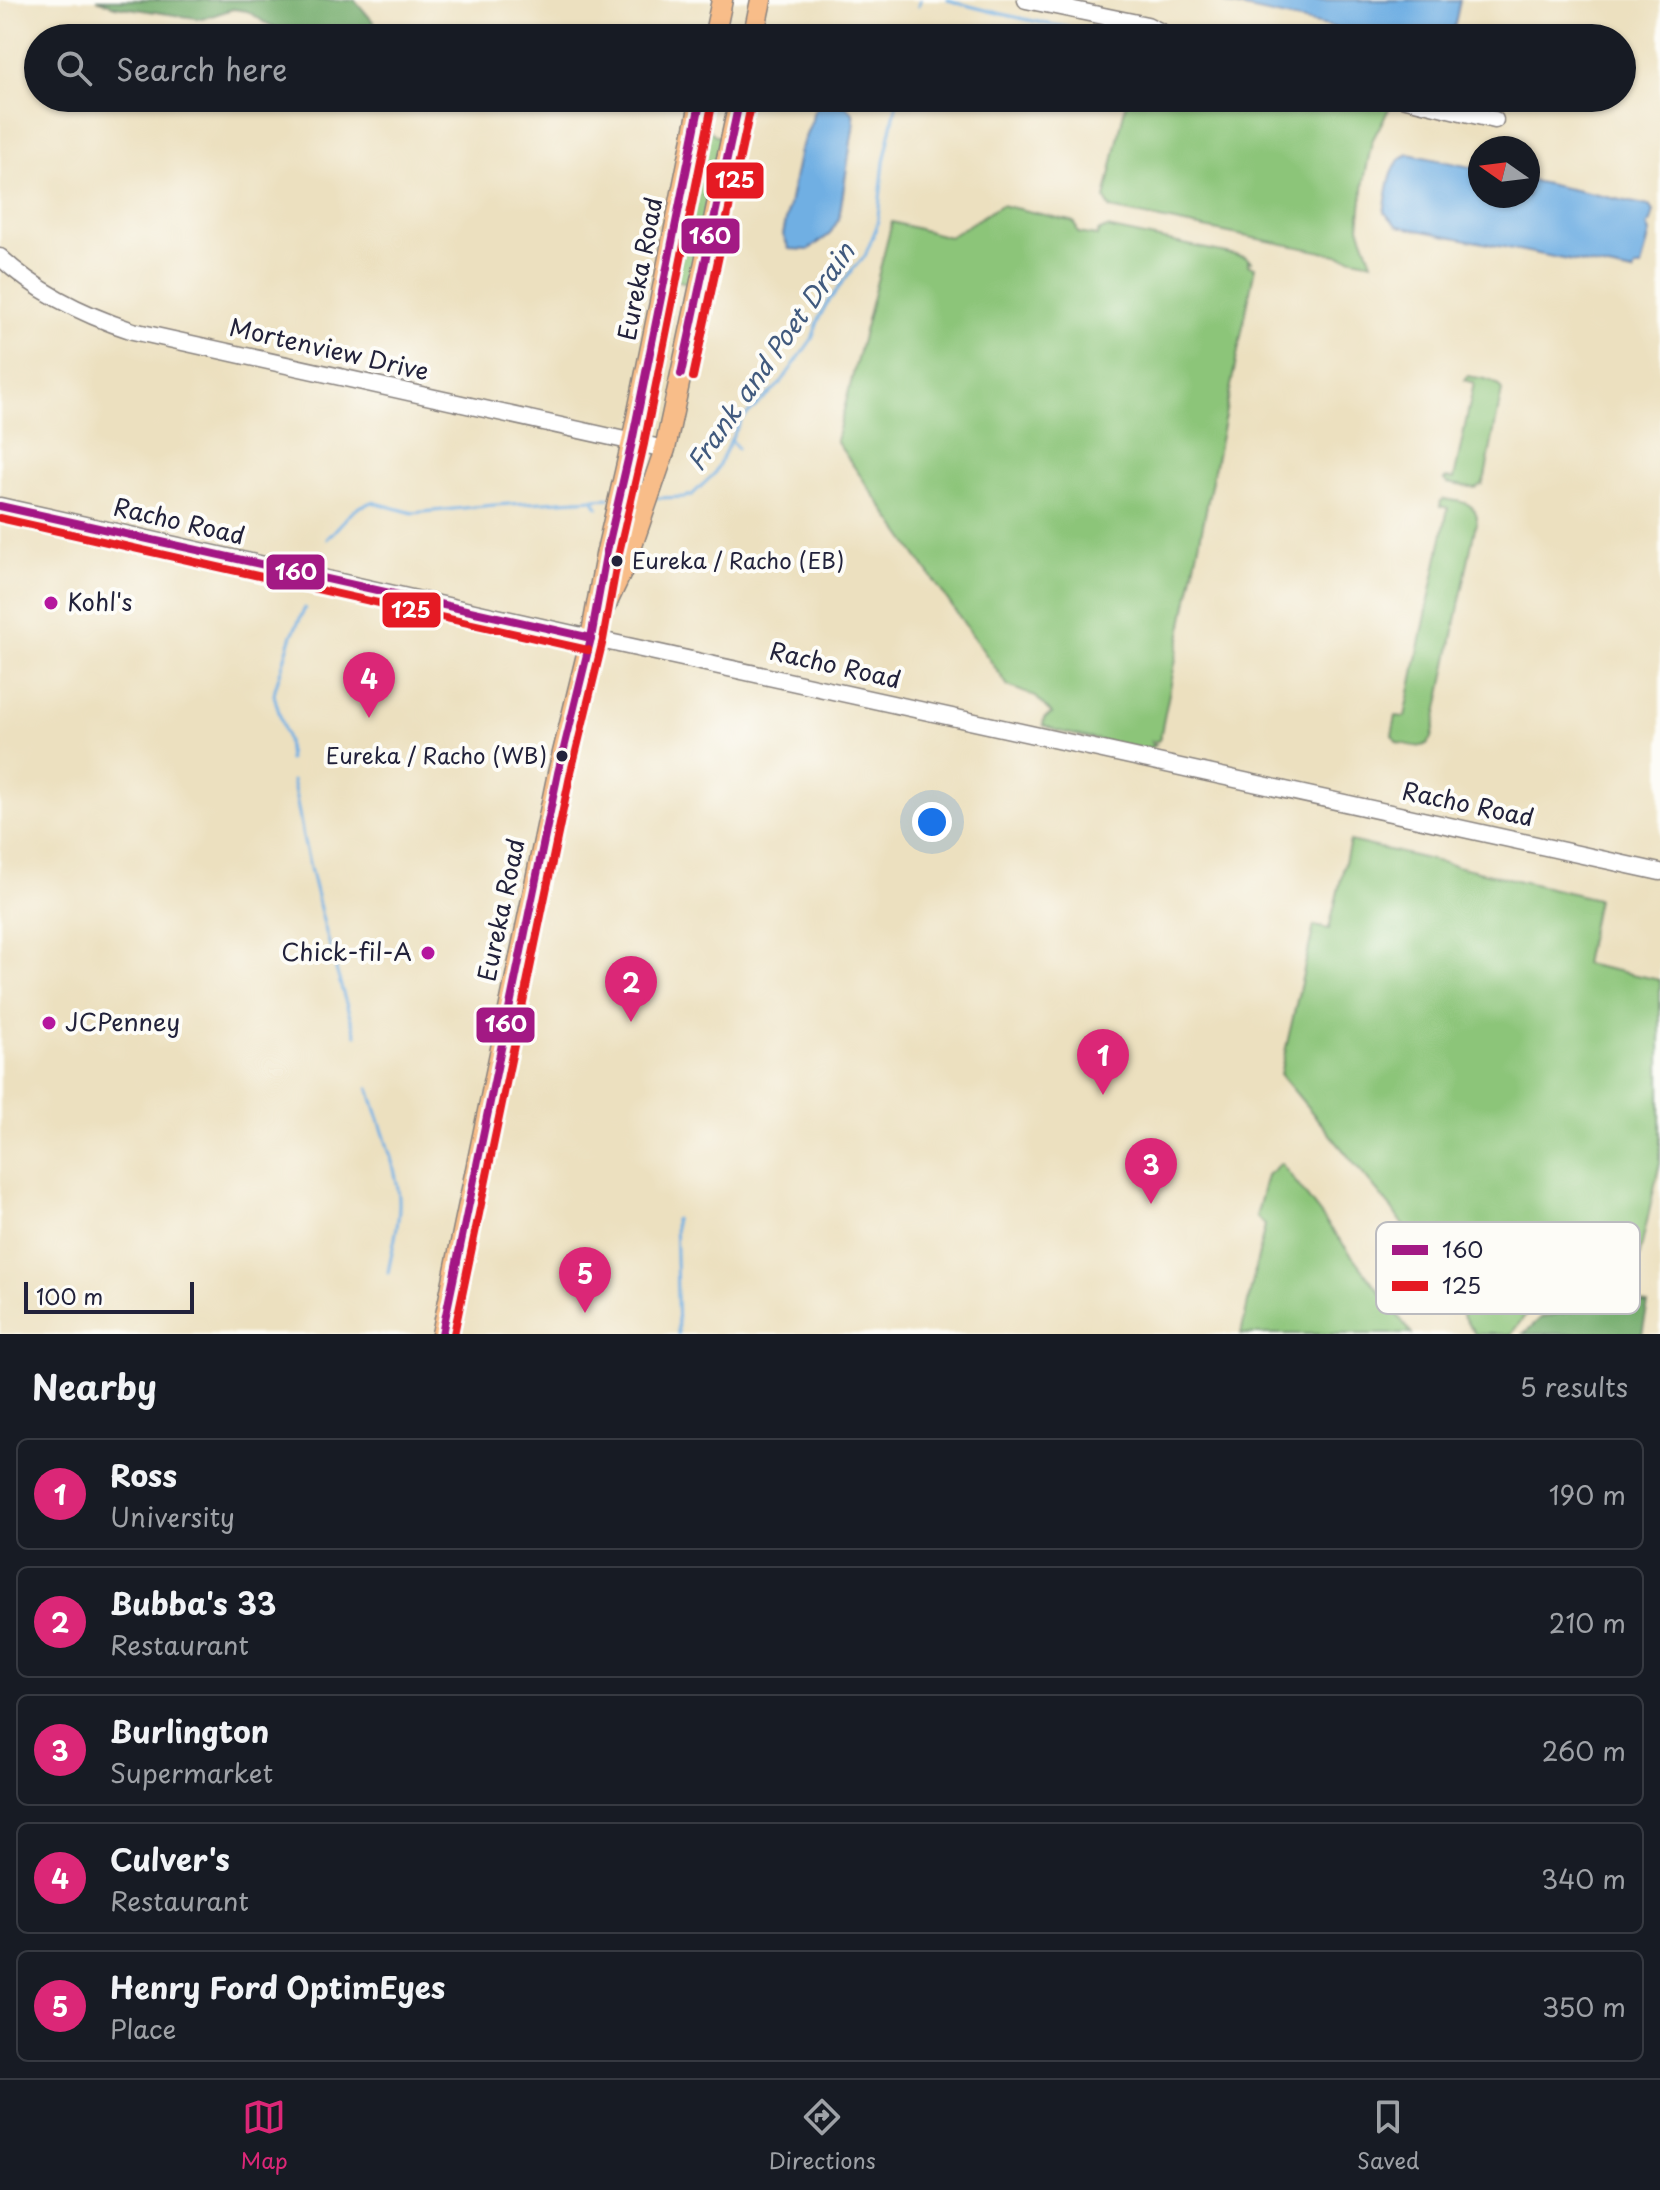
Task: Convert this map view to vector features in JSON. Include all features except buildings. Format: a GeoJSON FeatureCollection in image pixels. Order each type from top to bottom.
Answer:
{"type":"FeatureCollection","features":[{"type":"Feature","properties":{"kind":"main road"},"geometry":{"type":"LineString","coordinates":[[717,24],[722,0]]}},
{"type":"Feature","properties":{"kind":"main road"},"geometry":{"type":"LineString","coordinates":[[756,24],[761,0]]}},
{"type":"Feature","properties":{"kind":"main road","name":"Eureka Road"},"geometry":{"type":"LineString","coordinates":[[442,1334],[558,773],[591,638],[699,112]]}},
{"type":"Feature","properties":{"kind":"main road"},"geometry":{"type":"LineString","coordinates":[[705,112],[714,120],[724,119],[732,112]]}},
{"type":"Feature","properties":{"kind":"main road","name":"Eureka Road"},"geometry":{"type":"LineString","coordinates":[[591,638],[627,560],[665,449],[737,112]]}},
{"type":"Feature","properties":{"kind":"street"},"geometry":{"type":"LineString","coordinates":[[1026,0],[1142,24]]}},
{"type":"Feature","properties":{"kind":"street"},"geometry":{"type":"LineString","coordinates":[[1461,112],[1495,120]]}},
{"type":"Feature","properties":{"kind":"street","name":"Mortenview Drive"},"geometry":{"type":"LineString","coordinates":[[0,257],[55,298],[84,313],[133,331],[665,449]]}},
{"type":"Feature","properties":{"kind":"street","name":"Racho Road"},"geometry":{"type":"LineString","coordinates":[[0,506],[1660,872]]}},
{"type":"Feature","properties":{"kind":"green space"},"geometry":{"type":"Polygon","coordinates":[[[97,0],[355,0],[375,24],[268,24],[247,11],[233,9],[202,19],[115,6],[97,0]]]}},
{"type":"Feature","properties":{"kind":"green space"},"geometry":{"type":"Polygon","coordinates":[[[1124,112],[1387,112],[1372,141],[1359,227],[1372,262],[1111,209],[1105,199],[1124,112]]]}},
{"type":"Feature","properties":{"kind":"green space"},"geometry":{"type":"Polygon","coordinates":[[[706,127],[720,137],[690,284],[676,280],[706,127]]]}},
{"type":"Feature","properties":{"kind":"green space"},"geometry":{"type":"Polygon","coordinates":[[[1001,205],[1071,221],[1075,223],[1078,233],[1097,236],[1098,232],[1107,228],[1245,257],[1252,262],[1248,261],[1248,265],[1255,267],[1160,738],[1151,741],[1156,745],[1147,749],[1058,731],[1043,725],[1044,718],[1052,714],[1036,697],[1008,686],[836,441],[892,222],[949,237],[1001,205]]]}},
{"type":"Feature","properties":{"kind":"green space"},"geometry":{"type":"Polygon","coordinates":[[[1468,376],[1492,381],[1502,391],[1485,477],[1482,484],[1475,488],[1444,480],[1454,479],[1474,383],[1465,380],[1468,376]]]}},
{"type":"Feature","properties":{"kind":"green space"},"geometry":{"type":"Polygon","coordinates":[[[1444,499],[1470,505],[1477,518],[1432,738],[1425,745],[1416,746],[1397,742],[1392,735],[1396,716],[1405,717],[1448,508],[1440,506],[1444,499]]]}},
{"type":"Feature","properties":{"kind":"green space"},"geometry":{"type":"Polygon","coordinates":[[[1350,841],[1597,899],[1584,964],[1660,980],[1660,1162],[1640,1253],[1640,1222],[1401,1222],[1280,1074],[1314,926],[1329,929],[1350,841]]]}},
{"type":"Feature","properties":{"kind":"green space"},"geometry":{"type":"Polygon","coordinates":[[[1281,1163],[1376,1287],[1376,1314],[1397,1314],[1412,1334],[1241,1334],[1265,1225],[1256,1217],[1267,1175],[1281,1163]]]}},
{"type":"Feature","properties":{"kind":"green space"},"geometry":{"type":"Polygon","coordinates":[[[1640,1303],[1648,1304],[1642,1334],[1523,1334],[1542,1317],[1558,1314],[1640,1314],[1640,1303]]]}},
{"type":"Feature","properties":{"kind":"green space"},"geometry":{"type":"Polygon","coordinates":[[[1462,1314],[1528,1314],[1511,1334],[1475,1334],[1462,1314]]]}},
{"type":"Feature","properties":{"kind":"water"},"geometry":{"type":"Polygon","coordinates":[[[1220,0],[1460,0],[1455,24],[1319,24],[1220,0]]]}},
{"type":"Feature","properties":{"kind":"water"},"geometry":{"type":"Polygon","coordinates":[[[813,113],[853,113],[839,219],[829,235],[808,250],[789,249],[783,235],[800,150],[813,113]]]}},
{"type":"Feature","properties":{"kind":"water"},"geometry":{"type":"Polygon","coordinates":[[[1409,154],[1468,166],[1468,208],[1540,208],[1540,183],[1649,206],[1654,211],[1647,226],[1650,232],[1641,268],[1635,268],[1633,273],[1398,226],[1384,212],[1393,171],[1409,154]]]}},
{"type":"Feature","properties":{"kind":"waterway","name":"Frank and Poet Drain"},"geometry":{"type":"LineString","coordinates":[[918,6],[920,0]]}},
{"type":"Feature","properties":{"kind":"waterway","name":"Frank and Poet Drain"},"geometry":{"type":"LineString","coordinates":[[948,0],[1052,24]]}},
{"type":"Feature","properties":{"kind":"waterway","name":"Frank and Poet Drain"},"geometry":{"type":"LineString","coordinates":[[658,498],[692,495],[714,474],[741,420],[780,384],[812,339],[826,305],[865,256],[877,226],[884,162],[895,112]]}},
{"type":"Feature","properties":{"kind":"waterway"},"geometry":{"type":"LineString","coordinates":[[731,439],[737,448]]}},
{"type":"Feature","properties":{"kind":"waterway","name":"Frank and Poet Drain"},"geometry":{"type":"LineString","coordinates":[[327,539],[348,516],[372,502],[413,513],[610,498]]}},
{"type":"Feature","properties":{"kind":"waterway"},"geometry":{"type":"LineString","coordinates":[[593,499],[598,507]]}},
{"type":"Feature","properties":{"kind":"waterway","name":"Frank and Poet Drain"},"geometry":{"type":"LineString","coordinates":[[289,760],[287,740],[274,695],[292,635],[305,608]]}},
{"type":"Feature","properties":{"kind":"waterway","name":"Frank and Poet Drain"},"geometry":{"type":"LineString","coordinates":[[292,781],[322,915],[356,1035]]}},
{"type":"Feature","properties":{"kind":"waterway","name":"Frank and Poet Drain"},"geometry":{"type":"LineString","coordinates":[[369,1088],[398,1186],[397,1226],[388,1273]]}},
{"type":"Feature","properties":{"kind":"waterway"},"geometry":{"type":"LineString","coordinates":[[675,1219],[678,1334]]}},
{"type":"Feature","properties":{"kind":"transit line","name":"160"},"geometry":{"type":"LineString","coordinates":[[442,1334],[558,773],[591,638],[698,112]]}},
{"type":"Feature","properties":{"kind":"transit line","name":"125"},"geometry":{"type":"LineString","coordinates":[[454,1334],[570,776],[603,640],[711,112]]}},
{"type":"Feature","properties":{"kind":"transit line","name":"160"},"geometry":{"type":"LineString","coordinates":[[681,374],[737,112]]}},
{"type":"Feature","properties":{"kind":"transit line","name":"125"},"geometry":{"type":"LineString","coordinates":[[693,377],[750,112]]}},
{"type":"Feature","properties":{"kind":"transit line","name":"160"},"geometry":{"type":"LineString","coordinates":[[0,506],[591,638]]}},
{"type":"Feature","properties":{"kind":"transit line","name":"125"},"geometry":{"type":"LineString","coordinates":[[0,518],[588,650]]}},
{"type":"Feature","properties":{"kind":"place","name":"Eureka / Racho (EB)"},"geometry":{"type":"Point","coordinates":[617,561]}},
{"type":"Feature","properties":{"kind":"place","name":"Kohl's"},"geometry":{"type":"Point","coordinates":[51,603]}},
{"type":"Feature","properties":{"kind":"place","name":"Culver's"},"geometry":{"type":"Point","coordinates":[369,718]}},
{"type":"Feature","properties":{"kind":"place","name":"Eureka / Racho (WB)"},"geometry":{"type":"Point","coordinates":[562,756]}},
{"type":"Feature","properties":{"kind":"place","name":"Chick-fil-A"},"geometry":{"type":"Point","coordinates":[428,953]}},
{"type":"Feature","properties":{"kind":"place","name":"Bubba's 33"},"geometry":{"type":"Point","coordinates":[631,1022]}},
{"type":"Feature","properties":{"kind":"place","name":"JCPenney"},"geometry":{"type":"Point","coordinates":[49,1023]}},
{"type":"Feature","properties":{"kind":"place","name":"Ross"},"geometry":{"type":"Point","coordinates":[1103,1095]}},
{"type":"Feature","properties":{"kind":"place","name":"Burlington"},"geometry":{"type":"Point","coordinates":[1151,1204]}},
{"type":"Feature","properties":{"kind":"place","name":"Henry Ford OptimEyes"},"geometry":{"type":"Point","coordinates":[585,1313]}}]}
